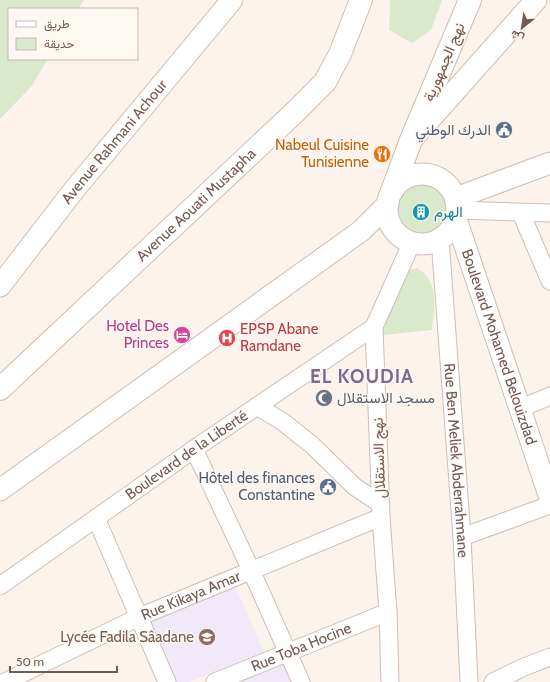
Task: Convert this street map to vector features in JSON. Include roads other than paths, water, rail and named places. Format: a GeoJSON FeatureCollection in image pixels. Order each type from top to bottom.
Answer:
{"type":"FeatureCollection","features":[{"type":"Feature","properties":{"kind":"main road","name":"Avenue Aouati Mustapha"},"geometry":{"type":"LineString","coordinates":[[0,389],[271,135],[325,82],[340,54],[361,0]]}},
{"type":"Feature","properties":{"kind":"main road","name":"نهج الجمهورية"},"geometry":{"type":"LineString","coordinates":[[390,198],[411,140],[470,0]]}},
{"type":"Feature","properties":{"kind":"street","name":"Avenue Rahmani Achour"},"geometry":{"type":"LineString","coordinates":[[0,286],[74,190],[232,0]]}},
{"type":"Feature","properties":{"kind":"street"},"geometry":{"type":"LineString","coordinates":[[411,140],[536,0]]}},
{"type":"Feature","properties":{"kind":"street"},"geometry":{"type":"LineString","coordinates":[[456,209],[550,163]]}},
{"type":"Feature","properties":{"kind":"street"},"geometry":{"type":"LineString","coordinates":[[0,490],[361,232],[390,198],[399,182],[409,176],[420,174],[432,175],[442,180],[450,188],[456,209],[452,227],[447,234],[431,243],[422,244],[412,242],[401,236],[393,228],[388,217],[390,198]]}},
{"type":"Feature","properties":{"kind":"street"},"geometry":{"type":"LineString","coordinates":[[456,209],[550,213]]}},
{"type":"Feature","properties":{"kind":"street","name":"Boulevard Mohamed Belouizdad"},"geometry":{"type":"LineString","coordinates":[[456,209],[550,498]]}},
{"type":"Feature","properties":{"kind":"street"},"geometry":{"type":"LineString","coordinates":[[521,212],[550,281]]}},
{"type":"Feature","properties":{"kind":"street","name":"Rue Ben Meliek Abderrahmane"},"geometry":{"type":"LineString","coordinates":[[440,239],[462,537],[469,682]]}},
{"type":"Feature","properties":{"kind":"street","name":"نهج الاستقلال"},"geometry":{"type":"LineString","coordinates":[[390,682],[388,612],[381,510],[374,327],[412,242]]}},
{"type":"Feature","properties":{"kind":"street","name":"Boulevard de la Liberté"},"geometry":{"type":"LineString","coordinates":[[0,586],[194,449],[374,327]]}},
{"type":"Feature","properties":{"kind":"street"},"geometry":{"type":"LineString","coordinates":[[521,408],[550,396]]}},
{"type":"Feature","properties":{"kind":"street"},"geometry":{"type":"LineString","coordinates":[[257,406],[283,422],[312,445],[381,510]]}},
{"type":"Feature","properties":{"kind":"street"},"geometry":{"type":"LineString","coordinates":[[194,449],[289,652],[301,682]]}},
{"type":"Feature","properties":{"kind":"street"},"geometry":{"type":"LineString","coordinates":[[462,537],[550,505]]}},
{"type":"Feature","properties":{"kind":"street","name":"Rue Kikaya Amar"},"geometry":{"type":"LineString","coordinates":[[5,682],[139,617],[251,570],[381,510]]}},
{"type":"Feature","properties":{"kind":"street"},"geometry":{"type":"LineString","coordinates":[[96,518],[167,682]]}},
{"type":"Feature","properties":{"kind":"street","name":"Rue Toba Hocine"},"geometry":{"type":"LineString","coordinates":[[215,682],[388,612]]}},
{"type":"Feature","properties":{"kind":"street"},"geometry":{"type":"LineString","coordinates":[[493,682],[524,675],[550,657]]}},
{"type":"Feature","properties":{"kind":"place","name":"الدرك الوطني"},"geometry":{"type":"Point","coordinates":[504,130]}},
{"type":"Feature","properties":{"kind":"place","name":"Nabeul Cuisine Tunisienne"},"geometry":{"type":"Point","coordinates":[382,154]}},
{"type":"Feature","properties":{"kind":"place","name":"الهرم"},"geometry":{"type":"Point","coordinates":[421,212]}},
{"type":"Feature","properties":{"kind":"place","name":"Hotel Des Princes"},"geometry":{"type":"Point","coordinates":[182,335]}},
{"type":"Feature","properties":{"kind":"place","name":"EPSP Abane Ramdane"},"geometry":{"type":"Point","coordinates":[227,338]}},
{"type":"Feature","properties":{"kind":"place","name":"مسجد الاستقلال"},"geometry":{"type":"Point","coordinates":[324,398]}},
{"type":"Feature","properties":{"kind":"place","name":"Hôtel des finances Constantine"},"geometry":{"type":"Point","coordinates":[328,487]}},
{"type":"Feature","properties":{"kind":"place","name":"Lycée Fadila Sâadane"},"geometry":{"type":"Point","coordinates":[207,637]}},
{"type":"Feature","properties":{"kind":"district","name":"EL KOUDIA"},"geometry":{"type":"Point","coordinates":[362,376]}}]}
